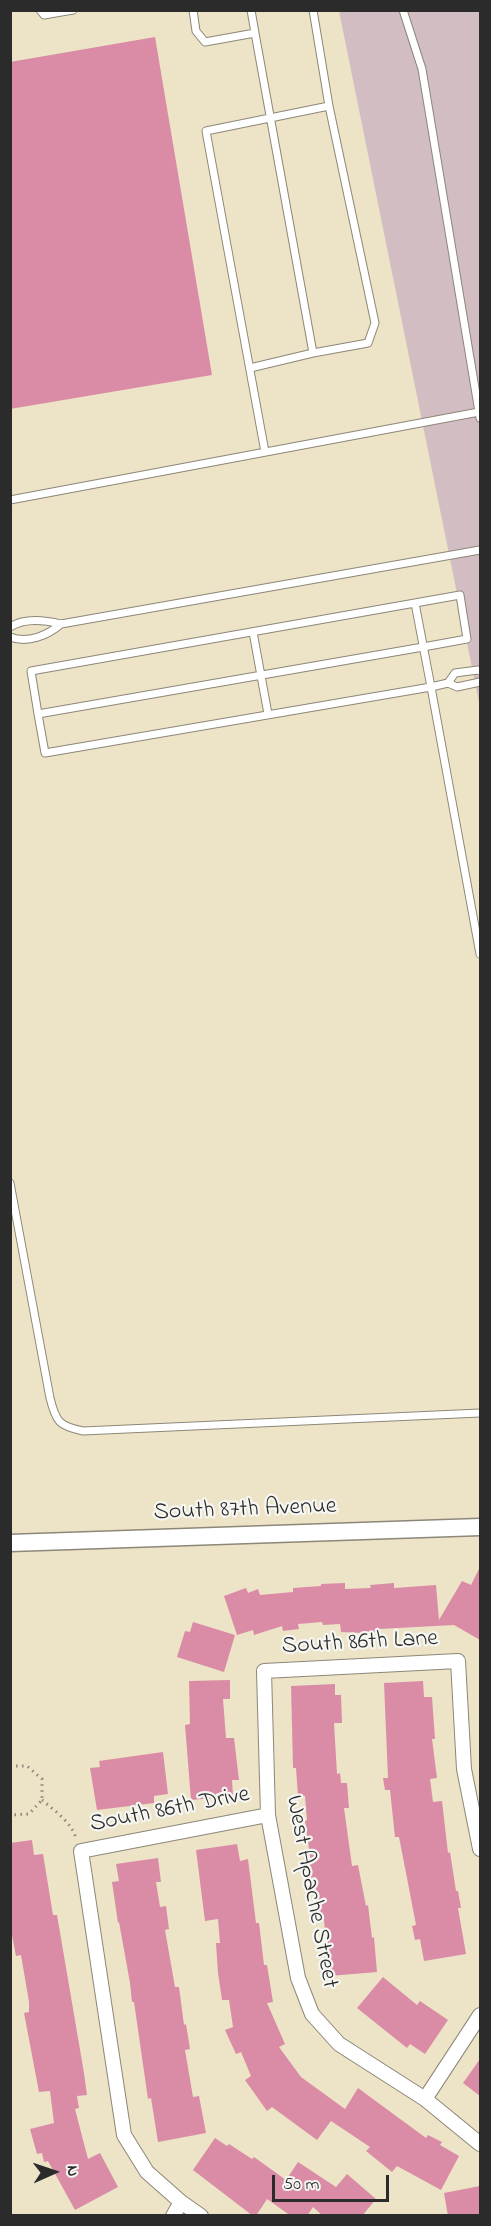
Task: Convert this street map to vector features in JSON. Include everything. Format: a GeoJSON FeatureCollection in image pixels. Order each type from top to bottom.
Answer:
{"type":"FeatureCollection","features":[{"type":"Feature","properties":{"kind":"street","name":"South 87th Avenue"},"geometry":{"type":"LineString","coordinates":[[10,1543],[480,1527]]}},
{"type":"Feature","properties":{"kind":"street","name":"South 86th Lane"},"geometry":{"type":"LineString","coordinates":[[264,1671],[458,1661],[464,1769],[480,1849]]}},
{"type":"Feature","properties":{"kind":"street","name":"West Apache Street"},"geometry":{"type":"LineString","coordinates":[[264,1671],[268,1815],[298,1978],[312,2014],[339,2044],[425,2099],[480,2144]]}},
{"type":"Feature","properties":{"kind":"street","name":"South 86th Drive"},"geometry":{"type":"LineString","coordinates":[[81,1851],[268,1815]]}},
{"type":"Feature","properties":{"kind":"street"},"geometry":{"type":"LineString","coordinates":[[81,1851],[124,2135],[147,2172],[201,2216]]}},
{"type":"Feature","properties":{"kind":"street"},"geometry":{"type":"LineString","coordinates":[[425,2099],[478,2022],[480,2015]]}},
{"type":"Feature","properties":{"kind":"street"},"geometry":{"type":"LineString","coordinates":[[173,2216],[181,2202]]}},
{"type":"Feature","properties":{"kind":"lane"},"geometry":{"type":"LineString","coordinates":[[40,10],[45,15],[73,10]]}},
{"type":"Feature","properties":{"kind":"lane"},"geometry":{"type":"LineString","coordinates":[[193,10],[196,31],[205,42],[255,33]]}},
{"type":"Feature","properties":{"kind":"lane"},"geometry":{"type":"LineString","coordinates":[[251,10],[313,353]]}},
{"type":"Feature","properties":{"kind":"lane"},"geometry":{"type":"LineString","coordinates":[[250,368],[368,343],[375,323],[329,106],[313,10]]}},
{"type":"Feature","properties":{"kind":"lane"},"geometry":{"type":"LineString","coordinates":[[10,500],[265,452],[480,415],[422,69],[403,10]]}},
{"type":"Feature","properties":{"kind":"lane"},"geometry":{"type":"LineString","coordinates":[[265,452],[206,131],[329,106]]}},
{"type":"Feature","properties":{"kind":"lane"},"geometry":{"type":"LineString","coordinates":[[10,627],[43,620],[61,624],[480,550]]}},
{"type":"Feature","properties":{"kind":"lane"},"geometry":{"type":"LineString","coordinates":[[38,714],[467,639],[460,595],[31,671],[38,714],[45,753],[430,687],[448,682],[455,674],[480,671]]}},
{"type":"Feature","properties":{"kind":"lane"},"geometry":{"type":"LineString","coordinates":[[415,603],[480,954]]}},
{"type":"Feature","properties":{"kind":"lane"},"geometry":{"type":"LineString","coordinates":[[10,637],[16,639],[47,635],[61,624]]}},
{"type":"Feature","properties":{"kind":"lane"},"geometry":{"type":"LineString","coordinates":[[253,632],[268,714]]}},
{"type":"Feature","properties":{"kind":"lane"},"geometry":{"type":"LineString","coordinates":[[448,682],[457,687],[480,682]]}},
{"type":"Feature","properties":{"kind":"lane"},"geometry":{"type":"LineString","coordinates":[[10,1183],[54,1417],[65,1427],[83,1431],[480,1413]]}},
{"type":"Feature","properties":{"kind":"path"},"geometry":{"type":"LineString","coordinates":[[10,1766],[27,1766],[42,1779],[42,1800],[29,1814],[10,1815]]}},
{"type":"Feature","properties":{"kind":"path"},"geometry":{"type":"LineString","coordinates":[[42,1800],[74,1831],[81,1851]]}},
{"type":"Feature","properties":{"kind":"shaded area"},"geometry":{"type":"Polygon","coordinates":[[[339,11],[480,11],[480,707],[339,11]]]}},
{"type":"Feature","properties":{"kind":"building"},"geometry":{"type":"Polygon","coordinates":[[[155,37],[212,375],[10,409],[10,62],[155,37]]]}},
{"type":"Feature","properties":{"kind":"building"},"geometry":{"type":"Polygon","coordinates":[[[480,1567],[480,1640],[454,1625],[379,1629],[379,1632],[364,1633],[341,1632],[340,1624],[323,1625],[322,1622],[298,1624],[299,1629],[283,1631],[282,1626],[254,1635],[253,1630],[237,1635],[224,1596],[246,1588],[248,1593],[258,1589],[260,1595],[293,1592],[293,1588],[321,1586],[321,1584],[345,1583],[345,1589],[371,1588],[370,1585],[394,1583],[394,1588],[436,1585],[439,1620],[462,1581],[471,1585],[480,1567]]]}},
{"type":"Feature","properties":{"kind":"building"},"geometry":{"type":"Polygon","coordinates":[[[193,1622],[235,1635],[224,1672],[177,1657],[185,1631],[190,1632],[193,1622]]]}},
{"type":"Feature","properties":{"kind":"building"},"geometry":{"type":"Polygon","coordinates":[[[230,1680],[230,1699],[223,1699],[226,1738],[234,1738],[239,1780],[232,1780],[233,1796],[191,1800],[185,1725],[190,1724],[189,1681],[230,1680]]]}},
{"type":"Feature","properties":{"kind":"building"},"geometry":{"type":"Polygon","coordinates":[[[423,1681],[424,1697],[432,1697],[435,1739],[432,1739],[437,1778],[430,1779],[433,1802],[442,1801],[448,1853],[450,1852],[461,1908],[458,1908],[466,1954],[424,1961],[420,1939],[415,1940],[412,1926],[416,1925],[399,1837],[395,1837],[390,1790],[385,1790],[383,1778],[388,1778],[384,1683],[423,1681]]]}},
{"type":"Feature","properties":{"kind":"building"},"geometry":{"type":"Polygon","coordinates":[[[335,1684],[335,1695],[341,1695],[342,1723],[334,1723],[337,1774],[340,1773],[341,1783],[347,1783],[349,1808],[344,1808],[352,1866],[358,1865],[366,1906],[368,1905],[377,1972],[329,1976],[324,1920],[320,1920],[315,1881],[312,1882],[309,1864],[311,1863],[305,1821],[307,1820],[305,1796],[298,1796],[296,1768],[293,1768],[291,1686],[335,1684]]]}},
{"type":"Feature","properties":{"kind":"building"},"geometry":{"type":"Polygon","coordinates":[[[163,1752],[168,1794],[154,1796],[154,1803],[97,1810],[90,1768],[100,1767],[99,1761],[163,1752]]]}},
{"type":"Feature","properties":{"kind":"building"},"geometry":{"type":"Polygon","coordinates":[[[32,1840],[34,1855],[43,1854],[53,1915],[57,1915],[84,2073],[87,2095],[77,2096],[79,2108],[75,2109],[88,2159],[100,2153],[118,2187],[75,2210],[48,2161],[44,2162],[42,2153],[37,2154],[30,2129],[54,2123],[50,2091],[39,2092],[24,2013],[29,2012],[29,2002],[21,1955],[16,1956],[10,1925],[10,1843],[32,1840]]]}},
{"type":"Feature","properties":{"kind":"building"},"geometry":{"type":"Polygon","coordinates":[[[237,1844],[240,1861],[248,1859],[256,1923],[259,1923],[264,1965],[267,1965],[273,2002],[267,2003],[285,2044],[279,2047],[301,2077],[345,2109],[358,2088],[426,2138],[428,2135],[442,2142],[440,2145],[459,2156],[441,2190],[397,2166],[392,2172],[366,2151],[370,2147],[331,2121],[317,2140],[272,2107],[267,2111],[245,2080],[251,2076],[241,2052],[236,2054],[225,2030],[233,2027],[229,2000],[222,2000],[218,1973],[216,1943],[220,1943],[218,1919],[205,1921],[196,1850],[237,1844]]]}},
{"type":"Feature","properties":{"kind":"building"},"geometry":{"type":"Polygon","coordinates":[[[158,1858],[161,1882],[156,1882],[160,1907],[166,1906],[169,1929],[165,1930],[175,1987],[179,1987],[184,2025],[186,2024],[190,2049],[185,2050],[193,2097],[199,2096],[206,2133],[158,2142],[151,2098],[148,2099],[134,2002],[132,2002],[112,1882],[119,1881],[116,1864],[158,1858]]]}},
{"type":"Feature","properties":{"kind":"building"},"geometry":{"type":"Polygon","coordinates":[[[383,1977],[417,2005],[420,2001],[448,2020],[425,2054],[410,2044],[407,2048],[357,2008],[383,1977]]]}},
{"type":"Feature","properties":{"kind":"building"},"geometry":{"type":"Polygon","coordinates":[[[480,2059],[480,2096],[463,2083],[480,2059]]]}},
{"type":"Feature","properties":{"kind":"building"},"geometry":{"type":"Polygon","coordinates":[[[215,2138],[252,2159],[254,2157],[286,2180],[298,2162],[336,2187],[347,2174],[376,2199],[362,2216],[323,2216],[313,2207],[307,2216],[291,2216],[267,2199],[256,2216],[253,2216],[193,2170],[215,2138]]]}},
{"type":"Feature","properties":{"kind":"building"},"geometry":{"type":"Polygon","coordinates":[[[480,2186],[480,2216],[448,2216],[444,2193],[480,2186]]]}}]}
